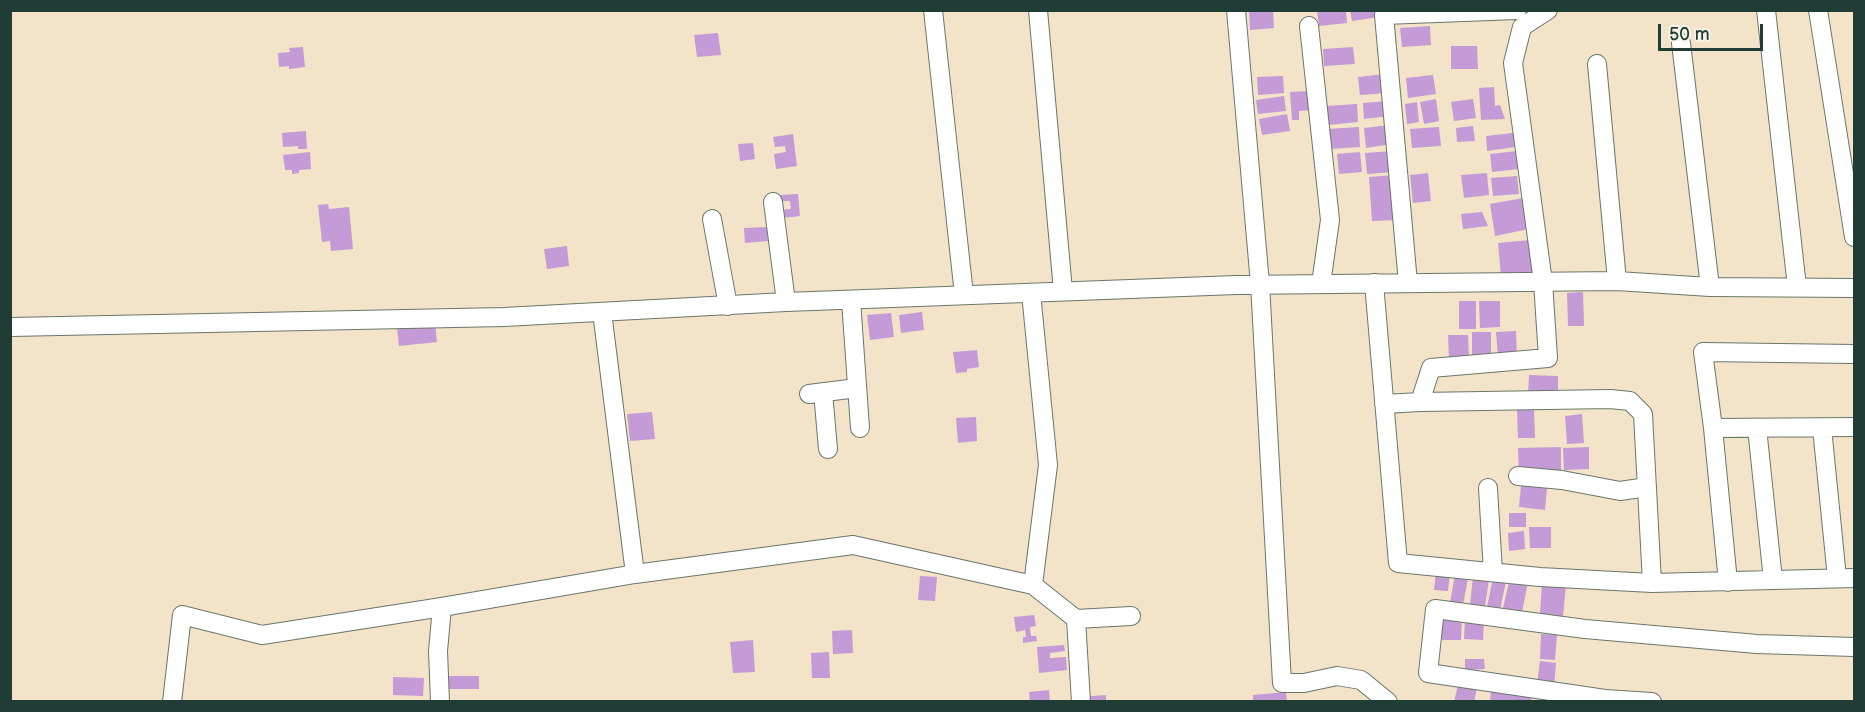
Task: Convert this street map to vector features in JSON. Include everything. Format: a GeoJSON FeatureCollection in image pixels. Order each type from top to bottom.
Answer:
{"type":"FeatureCollection","features":[{"type":"Feature","properties":{"kind":"street"},"geometry":{"type":"LineString","coordinates":[[933,10],[964,295]]}},
{"type":"Feature","properties":{"kind":"street"},"geometry":{"type":"LineString","coordinates":[[1038,10],[1064,291]]}},
{"type":"Feature","properties":{"kind":"street"},"geometry":{"type":"LineString","coordinates":[[1236,10],[1260,284],[1282,683],[1304,683],[1337,676],[1360,680],[1388,702]]}},
{"type":"Feature","properties":{"kind":"street"},"geometry":{"type":"LineString","coordinates":[[1408,283],[1384,15],[1517,10]]}},
{"type":"Feature","properties":{"kind":"street"},"geometry":{"type":"LineString","coordinates":[[1420,402],[1431,368],[1548,358],[1543,282],[1514,63],[1522,27],[1548,10]]}},
{"type":"Feature","properties":{"kind":"street"},"geometry":{"type":"LineString","coordinates":[[1766,10],[1797,287]]}},
{"type":"Feature","properties":{"kind":"street"},"geometry":{"type":"LineString","coordinates":[[1818,10],[1854,237]]}},
{"type":"Feature","properties":{"kind":"street"},"geometry":{"type":"LineString","coordinates":[[1309,26],[1330,220],[1321,284]]}},
{"type":"Feature","properties":{"kind":"street"},"geometry":{"type":"LineString","coordinates":[[1681,43],[1710,287]]}},
{"type":"Feature","properties":{"kind":"street"},"geometry":{"type":"LineString","coordinates":[[1597,64],[1617,281]]}},
{"type":"Feature","properties":{"kind":"street"},"geometry":{"type":"LineString","coordinates":[[773,202],[786,302]]}},
{"type":"Feature","properties":{"kind":"street"},"geometry":{"type":"LineString","coordinates":[[712,219],[728,306]]}},
{"type":"Feature","properties":{"kind":"street"},"geometry":{"type":"LineString","coordinates":[[10,327],[492,317],[786,302],[1260,284],[1617,281],[1710,287],[1854,288]]}},
{"type":"Feature","properties":{"kind":"street"},"geometry":{"type":"LineString","coordinates":[[1374,283],[1398,563],[1652,583],[1846,578],[1822,428]]}},
{"type":"Feature","properties":{"kind":"street"},"geometry":{"type":"LineString","coordinates":[[1031,293],[1048,465],[1033,585]]}},
{"type":"Feature","properties":{"kind":"street"},"geometry":{"type":"LineString","coordinates":[[851,300],[860,428]]}},
{"type":"Feature","properties":{"kind":"street"},"geometry":{"type":"LineString","coordinates":[[602,312],[635,574]]}},
{"type":"Feature","properties":{"kind":"street"},"geometry":{"type":"LineString","coordinates":[[1728,582],[1703,352],[1854,354]]}},
{"type":"Feature","properties":{"kind":"street"},"geometry":{"type":"LineString","coordinates":[[828,449],[816,393],[857,388]]}},
{"type":"Feature","properties":{"kind":"street"},"geometry":{"type":"LineString","coordinates":[[1384,404],[1610,399],[1630,401],[1643,414],[1652,583]]}},
{"type":"Feature","properties":{"kind":"street"},"geometry":{"type":"LineString","coordinates":[[1713,428],[1854,427]]}},
{"type":"Feature","properties":{"kind":"street"},"geometry":{"type":"LineString","coordinates":[[1757,428],[1773,580]]}},
{"type":"Feature","properties":{"kind":"street"},"geometry":{"type":"LineString","coordinates":[[1518,476],[1562,480],[1620,491],[1647,487]]}},
{"type":"Feature","properties":{"kind":"street"},"geometry":{"type":"LineString","coordinates":[[1488,488],[1493,572]]}},
{"type":"Feature","properties":{"kind":"street"},"geometry":{"type":"LineString","coordinates":[[172,702],[182,615],[262,635],[442,608],[635,574],[853,545],[1033,585],[1076,619],[1131,616]]}},
{"type":"Feature","properties":{"kind":"street"},"geometry":{"type":"LineString","coordinates":[[440,702],[438,651],[442,608]]}},
{"type":"Feature","properties":{"kind":"street"},"geometry":{"type":"LineString","coordinates":[[1652,702],[1605,699],[1428,673],[1435,609],[1585,629],[1756,644],[1854,647]]}},
{"type":"Feature","properties":{"kind":"street"},"geometry":{"type":"LineString","coordinates":[[1076,619],[1081,702]]}},
{"type":"Feature","properties":{"kind":"building"},"geometry":{"type":"Polygon","coordinates":[[[1249,10],[1273,10],[1274,28],[1250,30],[1249,10]]]}},
{"type":"Feature","properties":{"kind":"building"},"geometry":{"type":"Polygon","coordinates":[[[1317,10],[1346,10],[1347,23],[1319,26],[1317,10]]]}},
{"type":"Feature","properties":{"kind":"building"},"geometry":{"type":"Polygon","coordinates":[[[1350,10],[1378,10],[1379,17],[1352,21],[1350,10]]]}},
{"type":"Feature","properties":{"kind":"building"},"geometry":{"type":"Polygon","coordinates":[[[1430,26],[1431,45],[1402,47],[1400,28],[1430,26]]]}},
{"type":"Feature","properties":{"kind":"building"},"geometry":{"type":"Polygon","coordinates":[[[718,33],[721,55],[697,57],[694,35],[718,33]]]}},
{"type":"Feature","properties":{"kind":"building"},"geometry":{"type":"Polygon","coordinates":[[[1451,46],[1477,46],[1478,69],[1451,69],[1451,46]]]}},
{"type":"Feature","properties":{"kind":"building"},"geometry":{"type":"Polygon","coordinates":[[[303,47],[305,67],[289,69],[289,66],[279,67],[278,53],[290,52],[289,48],[303,47]]]}},
{"type":"Feature","properties":{"kind":"building"},"geometry":{"type":"Polygon","coordinates":[[[1353,47],[1355,64],[1324,66],[1323,49],[1353,47]]]}},
{"type":"Feature","properties":{"kind":"building"},"geometry":{"type":"Polygon","coordinates":[[[1385,74],[1387,93],[1360,95],[1358,77],[1385,74]]]}},
{"type":"Feature","properties":{"kind":"building"},"geometry":{"type":"Polygon","coordinates":[[[1433,75],[1436,94],[1408,98],[1406,78],[1433,75]]]}},
{"type":"Feature","properties":{"kind":"building"},"geometry":{"type":"Polygon","coordinates":[[[1283,76],[1284,93],[1258,95],[1257,77],[1283,76]]]}},
{"type":"Feature","properties":{"kind":"building"},"geometry":{"type":"Polygon","coordinates":[[[1494,87],[1495,106],[1500,105],[1505,119],[1481,120],[1479,88],[1494,87]]]}},
{"type":"Feature","properties":{"kind":"building"},"geometry":{"type":"Polygon","coordinates":[[[1312,91],[1313,110],[1299,111],[1299,120],[1292,120],[1290,92],[1312,91]]]}},
{"type":"Feature","properties":{"kind":"building"},"geometry":{"type":"Polygon","coordinates":[[[1284,96],[1286,111],[1258,114],[1256,100],[1284,96]]]}},
{"type":"Feature","properties":{"kind":"building"},"geometry":{"type":"Polygon","coordinates":[[[1436,99],[1439,121],[1424,124],[1420,102],[1436,99]]]}},
{"type":"Feature","properties":{"kind":"building"},"geometry":{"type":"Polygon","coordinates":[[[1473,99],[1476,118],[1454,121],[1451,102],[1473,99]]]}},
{"type":"Feature","properties":{"kind":"building"},"geometry":{"type":"Polygon","coordinates":[[[1388,101],[1389,116],[1364,119],[1363,103],[1388,101]]]}},
{"type":"Feature","properties":{"kind":"building"},"geometry":{"type":"Polygon","coordinates":[[[1417,102],[1419,122],[1407,124],[1405,104],[1417,102]]]}},
{"type":"Feature","properties":{"kind":"building"},"geometry":{"type":"Polygon","coordinates":[[[1357,104],[1358,122],[1328,125],[1326,106],[1357,104]]]}},
{"type":"Feature","properties":{"kind":"building"},"geometry":{"type":"Polygon","coordinates":[[[1287,114],[1290,131],[1262,135],[1259,119],[1287,114]]]}},
{"type":"Feature","properties":{"kind":"building"},"geometry":{"type":"Polygon","coordinates":[[[1390,125],[1392,144],[1366,148],[1364,128],[1390,125]]]}},
{"type":"Feature","properties":{"kind":"building"},"geometry":{"type":"Polygon","coordinates":[[[1473,126],[1475,141],[1457,142],[1456,128],[1473,126]]]}},
{"type":"Feature","properties":{"kind":"building"},"geometry":{"type":"Polygon","coordinates":[[[1359,127],[1360,147],[1329,149],[1327,129],[1359,127]]]}},
{"type":"Feature","properties":{"kind":"building"},"geometry":{"type":"Polygon","coordinates":[[[1439,127],[1441,146],[1412,148],[1410,129],[1439,127]]]}},
{"type":"Feature","properties":{"kind":"building"},"geometry":{"type":"Polygon","coordinates":[[[306,131],[307,149],[298,149],[298,146],[283,147],[282,133],[306,131]]]}},
{"type":"Feature","properties":{"kind":"building"},"geometry":{"type":"Polygon","coordinates":[[[1513,133],[1515,147],[1487,151],[1486,136],[1513,133]]]}},
{"type":"Feature","properties":{"kind":"building"},"geometry":{"type":"Polygon","coordinates":[[[793,134],[797,166],[776,169],[774,154],[786,152],[785,146],[775,147],[773,137],[793,134]]]}},
{"type":"Feature","properties":{"kind":"building"},"geometry":{"type":"Polygon","coordinates":[[[753,143],[755,159],[740,161],[738,144],[753,143]]]}},
{"type":"Feature","properties":{"kind":"building"},"geometry":{"type":"Polygon","coordinates":[[[1392,151],[1394,172],[1367,174],[1365,153],[1392,151]]]}},
{"type":"Feature","properties":{"kind":"building"},"geometry":{"type":"Polygon","coordinates":[[[1517,151],[1519,169],[1492,172],[1490,154],[1517,151]]]}},
{"type":"Feature","properties":{"kind":"building"},"geometry":{"type":"Polygon","coordinates":[[[310,152],[311,169],[299,170],[299,173],[292,174],[292,170],[285,170],[283,155],[310,152]]]}},
{"type":"Feature","properties":{"kind":"building"},"geometry":{"type":"Polygon","coordinates":[[[1360,152],[1362,172],[1339,174],[1337,154],[1360,152]]]}},
{"type":"Feature","properties":{"kind":"building"},"geometry":{"type":"Polygon","coordinates":[[[1428,173],[1431,201],[1413,203],[1410,175],[1428,173]]]}},
{"type":"Feature","properties":{"kind":"building"},"geometry":{"type":"Polygon","coordinates":[[[1487,173],[1489,195],[1464,198],[1461,175],[1487,173]]]}},
{"type":"Feature","properties":{"kind":"building"},"geometry":{"type":"Polygon","coordinates":[[[1395,175],[1398,220],[1372,221],[1369,177],[1395,175]]]}},
{"type":"Feature","properties":{"kind":"building"},"geometry":{"type":"Polygon","coordinates":[[[1517,176],[1519,194],[1493,196],[1491,178],[1517,176]]]}},
{"type":"Feature","properties":{"kind":"building"},"geometry":{"type":"Polygon","coordinates":[[[798,194],[800,216],[782,218],[781,210],[791,209],[790,201],[781,201],[780,195],[798,194]]]}},
{"type":"Feature","properties":{"kind":"building"},"geometry":{"type":"Polygon","coordinates":[[[1523,198],[1529,229],[1495,236],[1490,204],[1523,198]]]}},
{"type":"Feature","properties":{"kind":"building"},"geometry":{"type":"Polygon","coordinates":[[[328,204],[329,209],[349,207],[353,249],[331,251],[330,241],[322,242],[318,205],[328,204]]]}},
{"type":"Feature","properties":{"kind":"building"},"geometry":{"type":"Polygon","coordinates":[[[1482,212],[1488,226],[1463,229],[1461,214],[1482,212]]]}},
{"type":"Feature","properties":{"kind":"building"},"geometry":{"type":"Polygon","coordinates":[[[767,227],[768,241],[745,243],[744,228],[767,227]]]}},
{"type":"Feature","properties":{"kind":"building"},"geometry":{"type":"Polygon","coordinates":[[[1530,240],[1533,273],[1501,276],[1498,243],[1530,240]]]}},
{"type":"Feature","properties":{"kind":"building"},"geometry":{"type":"Polygon","coordinates":[[[567,246],[569,266],[547,269],[544,249],[567,246]]]}},
{"type":"Feature","properties":{"kind":"building"},"geometry":{"type":"Polygon","coordinates":[[[1583,292],[1584,326],[1568,326],[1567,293],[1583,292]]]}},
{"type":"Feature","properties":{"kind":"building"},"geometry":{"type":"Polygon","coordinates":[[[1459,301],[1476,301],[1476,329],[1459,329],[1459,301]]]}},
{"type":"Feature","properties":{"kind":"building"},"geometry":{"type":"Polygon","coordinates":[[[1479,301],[1500,301],[1500,327],[1480,328],[1479,301]]]}},
{"type":"Feature","properties":{"kind":"building"},"geometry":{"type":"Polygon","coordinates":[[[922,312],[924,330],[901,333],[899,315],[922,312]]]}},
{"type":"Feature","properties":{"kind":"building"},"geometry":{"type":"Polygon","coordinates":[[[891,313],[894,337],[870,340],[867,315],[891,313]]]}},
{"type":"Feature","properties":{"kind":"building"},"geometry":{"type":"Polygon","coordinates":[[[435,323],[437,342],[399,346],[397,327],[435,323]]]}},
{"type":"Feature","properties":{"kind":"building"},"geometry":{"type":"Polygon","coordinates":[[[1516,331],[1517,357],[1498,357],[1496,332],[1516,331]]]}},
{"type":"Feature","properties":{"kind":"building"},"geometry":{"type":"Polygon","coordinates":[[[1472,332],[1491,332],[1491,355],[1472,355],[1472,332]]]}},
{"type":"Feature","properties":{"kind":"building"},"geometry":{"type":"Polygon","coordinates":[[[1448,335],[1468,335],[1469,358],[1449,359],[1448,335]]]}},
{"type":"Feature","properties":{"kind":"building"},"geometry":{"type":"Polygon","coordinates":[[[977,350],[979,367],[967,369],[967,372],[956,373],[953,352],[977,350]]]}},
{"type":"Feature","properties":{"kind":"building"},"geometry":{"type":"Polygon","coordinates":[[[1529,375],[1558,376],[1558,397],[1528,395],[1529,375]]]}},
{"type":"Feature","properties":{"kind":"building"},"geometry":{"type":"Polygon","coordinates":[[[1534,409],[1535,438],[1518,438],[1517,410],[1534,409]]]}},
{"type":"Feature","properties":{"kind":"building"},"geometry":{"type":"Polygon","coordinates":[[[652,412],[655,439],[630,441],[627,414],[652,412]]]}},
{"type":"Feature","properties":{"kind":"building"},"geometry":{"type":"Polygon","coordinates":[[[1582,414],[1584,443],[1567,444],[1565,416],[1582,414]]]}},
{"type":"Feature","properties":{"kind":"building"},"geometry":{"type":"Polygon","coordinates":[[[976,417],[977,441],[958,443],[956,418],[976,417]]]}},
{"type":"Feature","properties":{"kind":"building"},"geometry":{"type":"Polygon","coordinates":[[[1561,447],[1561,474],[1519,474],[1518,448],[1561,447]]]}},
{"type":"Feature","properties":{"kind":"building"},"geometry":{"type":"Polygon","coordinates":[[[1589,447],[1589,469],[1564,470],[1563,448],[1589,447]]]}},
{"type":"Feature","properties":{"kind":"building"},"geometry":{"type":"Polygon","coordinates":[[[1521,485],[1547,488],[1545,510],[1519,507],[1521,485]]]}},
{"type":"Feature","properties":{"kind":"building"},"geometry":{"type":"Polygon","coordinates":[[[1509,513],[1526,513],[1526,527],[1509,527],[1509,513]]]}},
{"type":"Feature","properties":{"kind":"building"},"geometry":{"type":"Polygon","coordinates":[[[1529,527],[1551,527],[1551,548],[1530,548],[1529,527]]]}},
{"type":"Feature","properties":{"kind":"building"},"geometry":{"type":"Polygon","coordinates":[[[1524,531],[1525,549],[1509,551],[1508,533],[1524,531]]]}},
{"type":"Feature","properties":{"kind":"building"},"geometry":{"type":"Polygon","coordinates":[[[1456,570],[1469,573],[1463,605],[1450,602],[1456,570]]]}},
{"type":"Feature","properties":{"kind":"building"},"geometry":{"type":"Polygon","coordinates":[[[1436,571],[1450,572],[1448,591],[1434,590],[1436,571]]]}},
{"type":"Feature","properties":{"kind":"building"},"geometry":{"type":"Polygon","coordinates":[[[920,576],[937,577],[935,601],[918,600],[920,576]]]}},
{"type":"Feature","properties":{"kind":"building"},"geometry":{"type":"Polygon","coordinates":[[[1473,577],[1489,579],[1485,607],[1470,605],[1473,577]]]}},
{"type":"Feature","properties":{"kind":"building"},"geometry":{"type":"Polygon","coordinates":[[[1493,578],[1506,581],[1500,610],[1487,607],[1493,578]]]}},
{"type":"Feature","properties":{"kind":"building"},"geometry":{"type":"Polygon","coordinates":[[[1510,578],[1528,582],[1522,612],[1503,608],[1510,578]]]}},
{"type":"Feature","properties":{"kind":"building"},"geometry":{"type":"Polygon","coordinates":[[[1542,583],[1566,585],[1563,616],[1540,614],[1542,583]]]}},
{"type":"Feature","properties":{"kind":"building"},"geometry":{"type":"Polygon","coordinates":[[[1034,615],[1036,626],[1030,627],[1031,636],[1036,636],[1037,641],[1023,643],[1023,637],[1026,637],[1025,630],[1016,632],[1014,617],[1034,615]]]}},
{"type":"Feature","properties":{"kind":"building"},"geometry":{"type":"Polygon","coordinates":[[[1442,619],[1462,619],[1461,640],[1442,640],[1442,619]]]}},
{"type":"Feature","properties":{"kind":"building"},"geometry":{"type":"Polygon","coordinates":[[[1465,619],[1484,620],[1483,640],[1464,639],[1465,619]]]}},
{"type":"Feature","properties":{"kind":"building"},"geometry":{"type":"Polygon","coordinates":[[[852,630],[853,653],[833,654],[832,631],[852,630]]]}},
{"type":"Feature","properties":{"kind":"building"},"geometry":{"type":"Polygon","coordinates":[[[1541,634],[1557,635],[1555,660],[1540,659],[1541,634]]]}},
{"type":"Feature","properties":{"kind":"building"},"geometry":{"type":"Polygon","coordinates":[[[753,640],[755,672],[733,673],[730,642],[753,640]]]}},
{"type":"Feature","properties":{"kind":"building"},"geometry":{"type":"Polygon","coordinates":[[[1064,645],[1065,651],[1050,653],[1050,658],[1066,657],[1067,670],[1039,673],[1037,647],[1064,645]]]}},
{"type":"Feature","properties":{"kind":"building"},"geometry":{"type":"Polygon","coordinates":[[[829,652],[830,678],[812,678],[811,653],[829,652]]]}},
{"type":"Feature","properties":{"kind":"building"},"geometry":{"type":"Polygon","coordinates":[[[1465,659],[1484,659],[1485,669],[1465,670],[1465,659]]]}},
{"type":"Feature","properties":{"kind":"building"},"geometry":{"type":"Polygon","coordinates":[[[1540,661],[1556,663],[1554,686],[1537,684],[1540,661]]]}},
{"type":"Feature","properties":{"kind":"building"},"geometry":{"type":"Polygon","coordinates":[[[449,676],[479,676],[479,689],[449,689],[449,676]]]}},
{"type":"Feature","properties":{"kind":"building"},"geometry":{"type":"Polygon","coordinates":[[[393,677],[424,678],[423,696],[393,695],[393,677]]]}},
{"type":"Feature","properties":{"kind":"building"},"geometry":{"type":"Polygon","coordinates":[[[1458,685],[1477,688],[1474,702],[1454,702],[1458,685]]]}},
{"type":"Feature","properties":{"kind":"building"},"geometry":{"type":"Polygon","coordinates":[[[1491,689],[1532,693],[1531,702],[1490,702],[1491,689]]]}},
{"type":"Feature","properties":{"kind":"building"},"geometry":{"type":"Polygon","coordinates":[[[1049,690],[1050,702],[1030,702],[1029,692],[1049,690]]]}},
{"type":"Feature","properties":{"kind":"building"},"geometry":{"type":"Polygon","coordinates":[[[1286,692],[1287,702],[1253,702],[1253,695],[1286,692]]]}},
{"type":"Feature","properties":{"kind":"building"},"geometry":{"type":"Polygon","coordinates":[[[1106,695],[1106,702],[1082,702],[1082,697],[1106,695]]]}}]}
